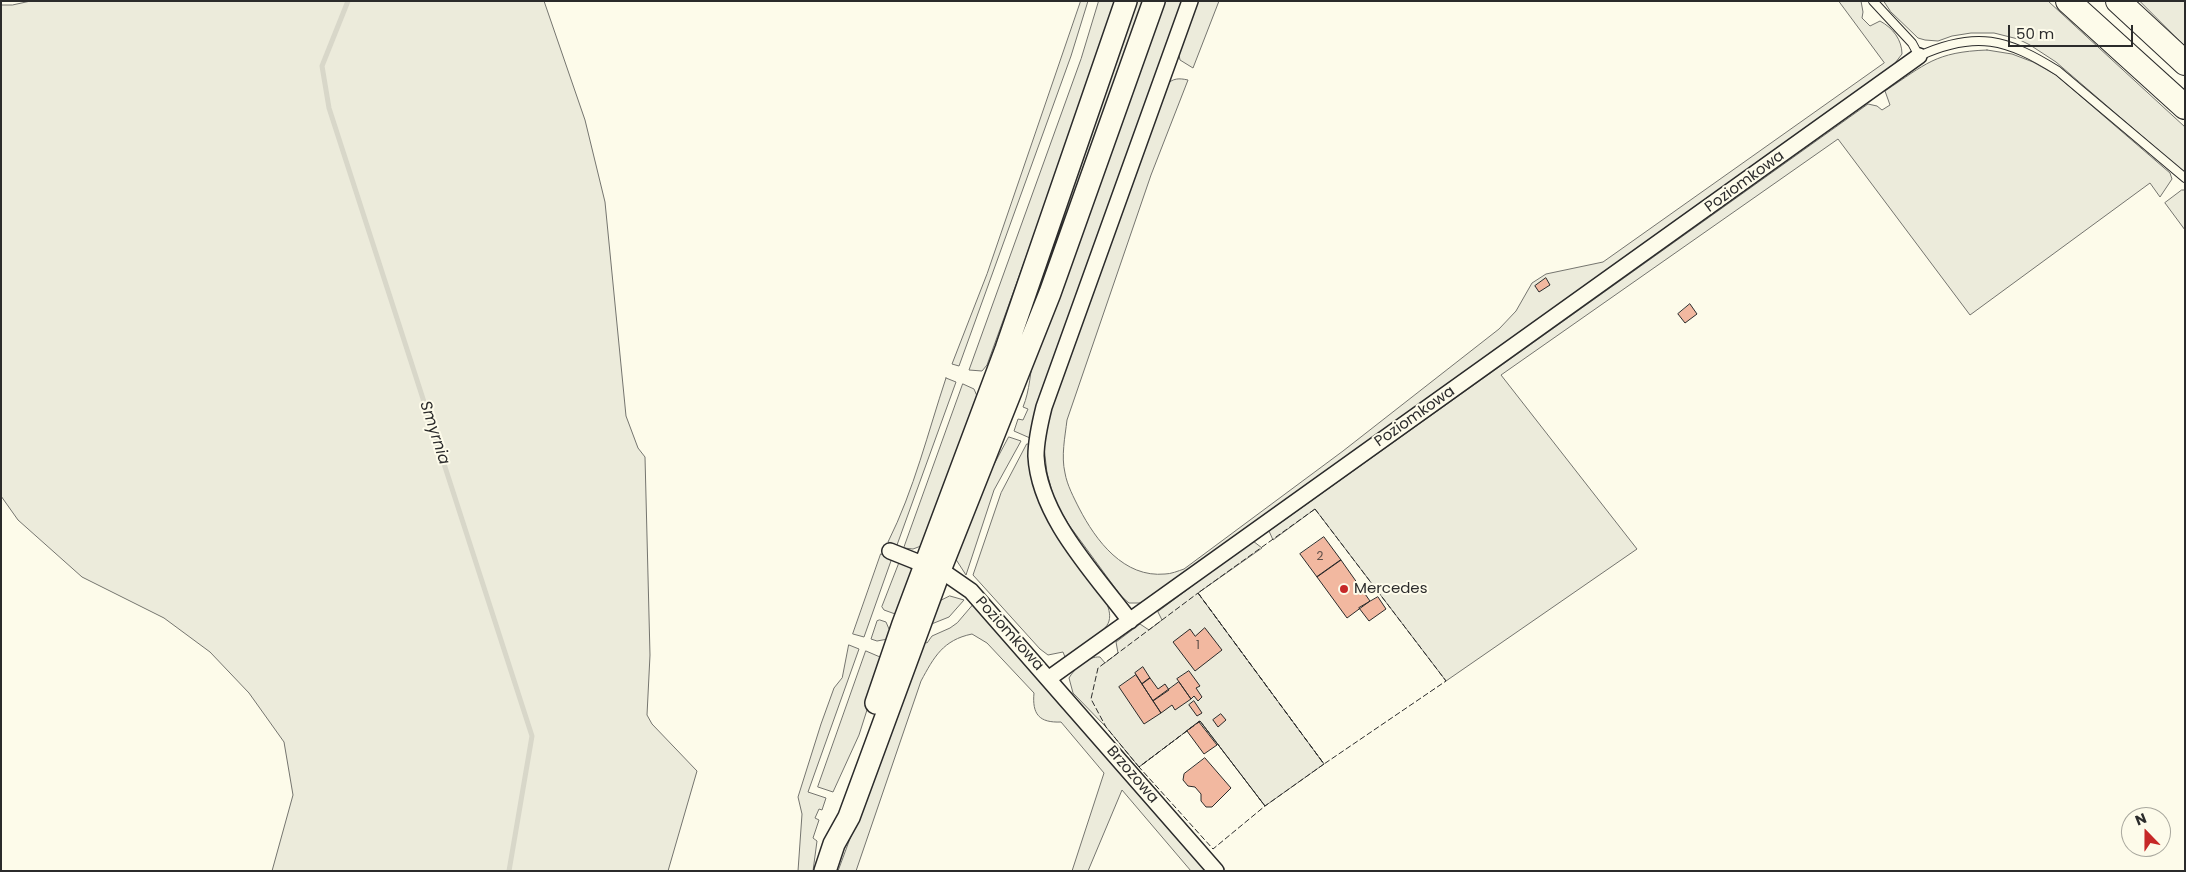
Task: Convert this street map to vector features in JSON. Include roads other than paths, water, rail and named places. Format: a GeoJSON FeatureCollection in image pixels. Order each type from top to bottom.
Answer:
{"type":"FeatureCollection","features":[{"type":"Feature","properties":{"kind":"main road"},"geometry":{"type":"LineString","coordinates":[[933,567],[1126,1]]}},
{"type":"Feature","properties":{"kind":"main road"},"geometry":{"type":"LineString","coordinates":[[824,871],[834,844],[839,814],[903,624],[933,567],[1050,293],[1154,1]]}},
{"type":"Feature","properties":{"kind":"main road"},"geometry":{"type":"LineString","coordinates":[[2068,1],[2185,107]]}},
{"type":"Feature","properties":{"kind":"main road"},"geometry":{"type":"LineString","coordinates":[[2118,1],[2185,63]]}},
{"type":"Feature","properties":{"kind":"street"},"geometry":{"type":"LineString","coordinates":[[1130,621],[1064,532],[1048,503],[1036,457],[1037,440],[1044,407],[1190,1]]}},
{"type":"Feature","properties":{"kind":"street","name":"Poziomkowa"},"geometry":{"type":"LineString","coordinates":[[890,551],[933,567],[971,591],[1048,679],[1919,56]]}},
{"type":"Feature","properties":{"kind":"street","name":"Brzozowa"},"geometry":{"type":"LineString","coordinates":[[1048,679],[1216,871]]}},
{"type":"Feature","properties":{"kind":"lane"},"geometry":{"type":"LineString","coordinates":[[1873,1],[1912,43],[1919,56],[1938,48],[1961,42],[1988,41],[2014,46],[2058,71],[2185,178]]}},
{"type":"Feature","properties":{"kind":"waterway","name":"Smyrnia"},"geometry":{"type":"LineString","coordinates":[[348,1],[322,66],[329,108],[532,736],[509,871]]}},
{"type":"Feature","properties":{"kind":"place","name":"Mercedes"},"geometry":{"type":"Point","coordinates":[1344,589]}}]}
